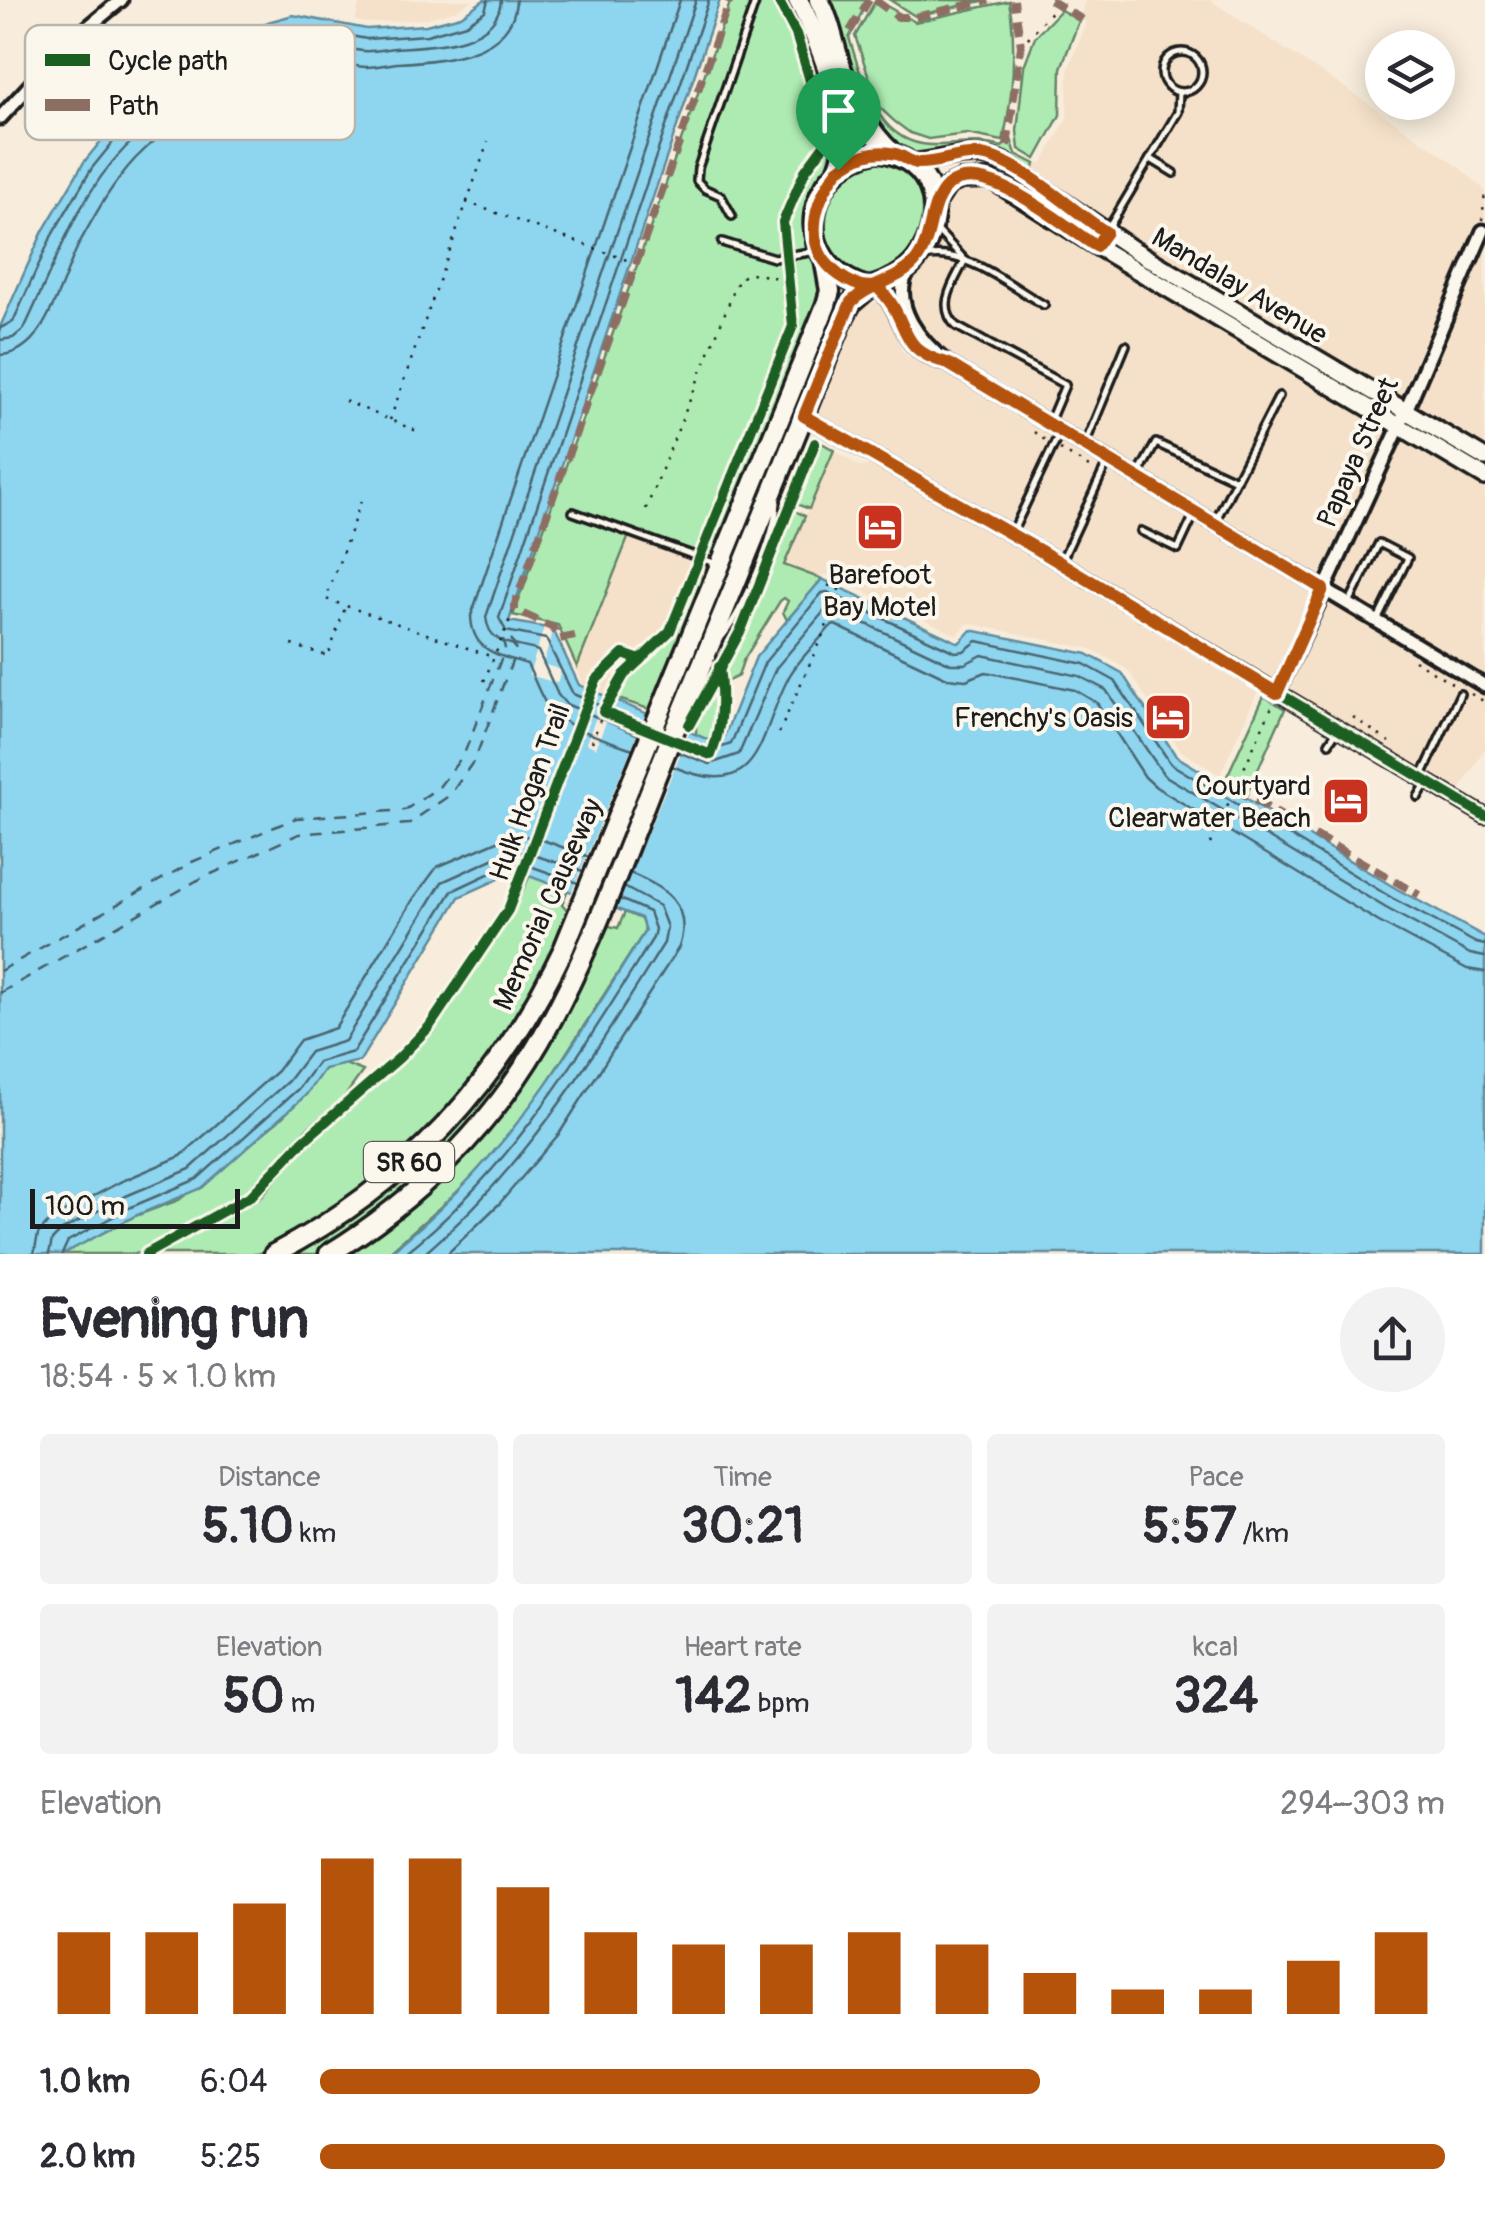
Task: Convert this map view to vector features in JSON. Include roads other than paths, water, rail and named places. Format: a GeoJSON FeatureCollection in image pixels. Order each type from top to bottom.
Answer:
{"type":"FeatureCollection","features":[{"type":"Feature","properties":{"kind":"main road"},"geometry":{"type":"LineString","coordinates":[[798,0],[814,34],[843,124],[844,153],[819,200],[814,234],[821,257],[842,278],[872,287],[896,278],[912,264],[928,239],[933,216],[926,180],[913,163],[892,153],[864,122],[842,72],[820,0]]}},
{"type":"Feature","properties":{"kind":"main road"},"geometry":{"type":"LineString","coordinates":[[838,170],[864,154],[892,153]]}},
{"type":"Feature","properties":{"kind":"main road","name":"Memorial Causeway"},"geometry":{"type":"LineString","coordinates":[[274,1254],[312,1234],[378,1189],[464,1105],[524,1024],[581,906],[828,298],[821,257]]}},
{"type":"Feature","properties":{"kind":"main road","name":"Memorial Causeway"},"geometry":{"type":"LineString","coordinates":[[329,1254],[422,1186],[482,1123],[540,1042],[599,913],[844,316],[851,302],[872,287]]}},
{"type":"Feature","properties":{"kind":"street"},"geometry":{"type":"LineString","coordinates":[[91,25],[121,0]]}},
{"type":"Feature","properties":{"kind":"street"},"geometry":{"type":"LineString","coordinates":[[0,118],[25,91]]}},
{"type":"Feature","properties":{"kind":"street","name":"Mandalay Avenue"},"geometry":{"type":"LineString","coordinates":[[913,163],[960,155],[991,156],[1026,176],[1101,239]]}},
{"type":"Feature","properties":{"kind":"street","name":"Mandalay Avenue"},"geometry":{"type":"LineString","coordinates":[[933,216],[948,186],[961,180],[990,179],[1101,239],[1289,359],[1485,458]]}},
{"type":"Feature","properties":{"kind":"street","name":"Papaya Street"},"geometry":{"type":"LineString","coordinates":[[1277,693],[1484,232]]}},
{"type":"Feature","properties":{"kind":"street"},"geometry":{"type":"LineString","coordinates":[[912,264],[902,282],[910,318],[918,338],[947,363],[1485,686]]}},
{"type":"Feature","properties":{"kind":"street"},"geometry":{"type":"LineString","coordinates":[[872,287],[889,298],[912,348],[925,358],[947,363]]}},
{"type":"Feature","properties":{"kind":"street"},"geometry":{"type":"LineString","coordinates":[[804,416],[1061,562],[1485,816]]}},
{"type":"Feature","properties":{"kind":"street","name":"Mandalay Avenue"},"geometry":{"type":"LineString","coordinates":[[1401,417],[1485,476]]}},
{"type":"Feature","properties":{"kind":"lane"},"geometry":{"type":"LineString","coordinates":[[732,216],[721,196],[704,189],[698,181],[698,168],[758,1]]}},
{"type":"Feature","properties":{"kind":"lane"},"geometry":{"type":"LineString","coordinates":[[1188,53],[1198,61],[1202,74],[1192,90],[1179,92],[1168,86],[1163,68],[1175,54],[1188,53]]}},
{"type":"Feature","properties":{"kind":"lane"},"geometry":{"type":"LineString","coordinates":[[1101,239],[1178,112],[1179,92]]}},
{"type":"Feature","properties":{"kind":"lane"},"geometry":{"type":"LineString","coordinates":[[1151,159],[1174,173]]}},
{"type":"Feature","properties":{"kind":"lane"},"geometry":{"type":"LineString","coordinates":[[933,216],[965,260]]}},
{"type":"Feature","properties":{"kind":"lane"},"geometry":{"type":"LineString","coordinates":[[722,242],[774,258],[821,257]]}},
{"type":"Feature","properties":{"kind":"lane"},"geometry":{"type":"LineString","coordinates":[[912,264],[946,254],[965,260],[1044,305]]}},
{"type":"Feature","properties":{"kind":"lane"},"geometry":{"type":"LineString","coordinates":[[965,260],[945,306],[946,316],[956,326],[1065,384],[1054,428],[1012,534]]}},
{"type":"Feature","properties":{"kind":"lane"},"geometry":{"type":"LineString","coordinates":[[1084,446],[1126,345]]}},
{"type":"Feature","properties":{"kind":"lane"},"geometry":{"type":"LineString","coordinates":[[1214,524],[1279,396]]}},
{"type":"Feature","properties":{"kind":"lane"},"geometry":{"type":"LineString","coordinates":[[1136,477],[1156,444],[1236,480]]}},
{"type":"Feature","properties":{"kind":"lane"},"geometry":{"type":"LineString","coordinates":[[1061,562],[1108,461]]}},
{"type":"Feature","properties":{"kind":"lane"},"geometry":{"type":"LineString","coordinates":[[573,512],[720,566]]}},
{"type":"Feature","properties":{"kind":"lane"},"geometry":{"type":"LineString","coordinates":[[1141,531],[1178,549],[1195,513]]}},
{"type":"Feature","properties":{"kind":"lane"},"geometry":{"type":"LineString","coordinates":[[1348,604],[1379,542],[1408,558],[1377,621]]}},
{"type":"Feature","properties":{"kind":"lane"},"geometry":{"type":"LineString","coordinates":[[1418,797],[1460,694]]}},
{"type":"Feature","properties":{"kind":"lane"},"geometry":{"type":"LineString","coordinates":[[1330,742],[1338,729]]}},
{"type":"Feature","properties":{"kind":"water"},"geometry":{"type":"Polygon","coordinates":[[[484,0],[720,0],[509,621],[553,629],[579,685],[711,741],[724,737],[756,657],[822,579],[959,643],[971,630],[1087,654],[1122,673],[1176,756],[1397,889],[1485,937],[1485,1254],[388,1254],[430,1219],[500,1144],[560,1064],[645,931],[641,918],[516,871],[459,897],[360,1061],[324,1069],[306,1095],[202,1188],[135,1216],[63,1254],[0,1254],[0,327],[43,231],[84,162],[102,140],[355,140],[355,27],[426,25],[461,16],[484,0]]]}},
{"type":"Feature","properties":{"kind":"water"},"geometry":{"type":"Polygon","coordinates":[[[293,15],[346,25],[263,25],[293,15]]]}},
{"type":"Feature","properties":{"kind":"place","name":"Barefoot Bay Motel"},"geometry":{"type":"Point","coordinates":[880,527]}},
{"type":"Feature","properties":{"kind":"place","name":"Frenchy's Oasis"},"geometry":{"type":"Point","coordinates":[1168,717]}},
{"type":"Feature","properties":{"kind":"place","name":"Courtyard Clearwater Beach"},"geometry":{"type":"Point","coordinates":[1346,801]}}]}
